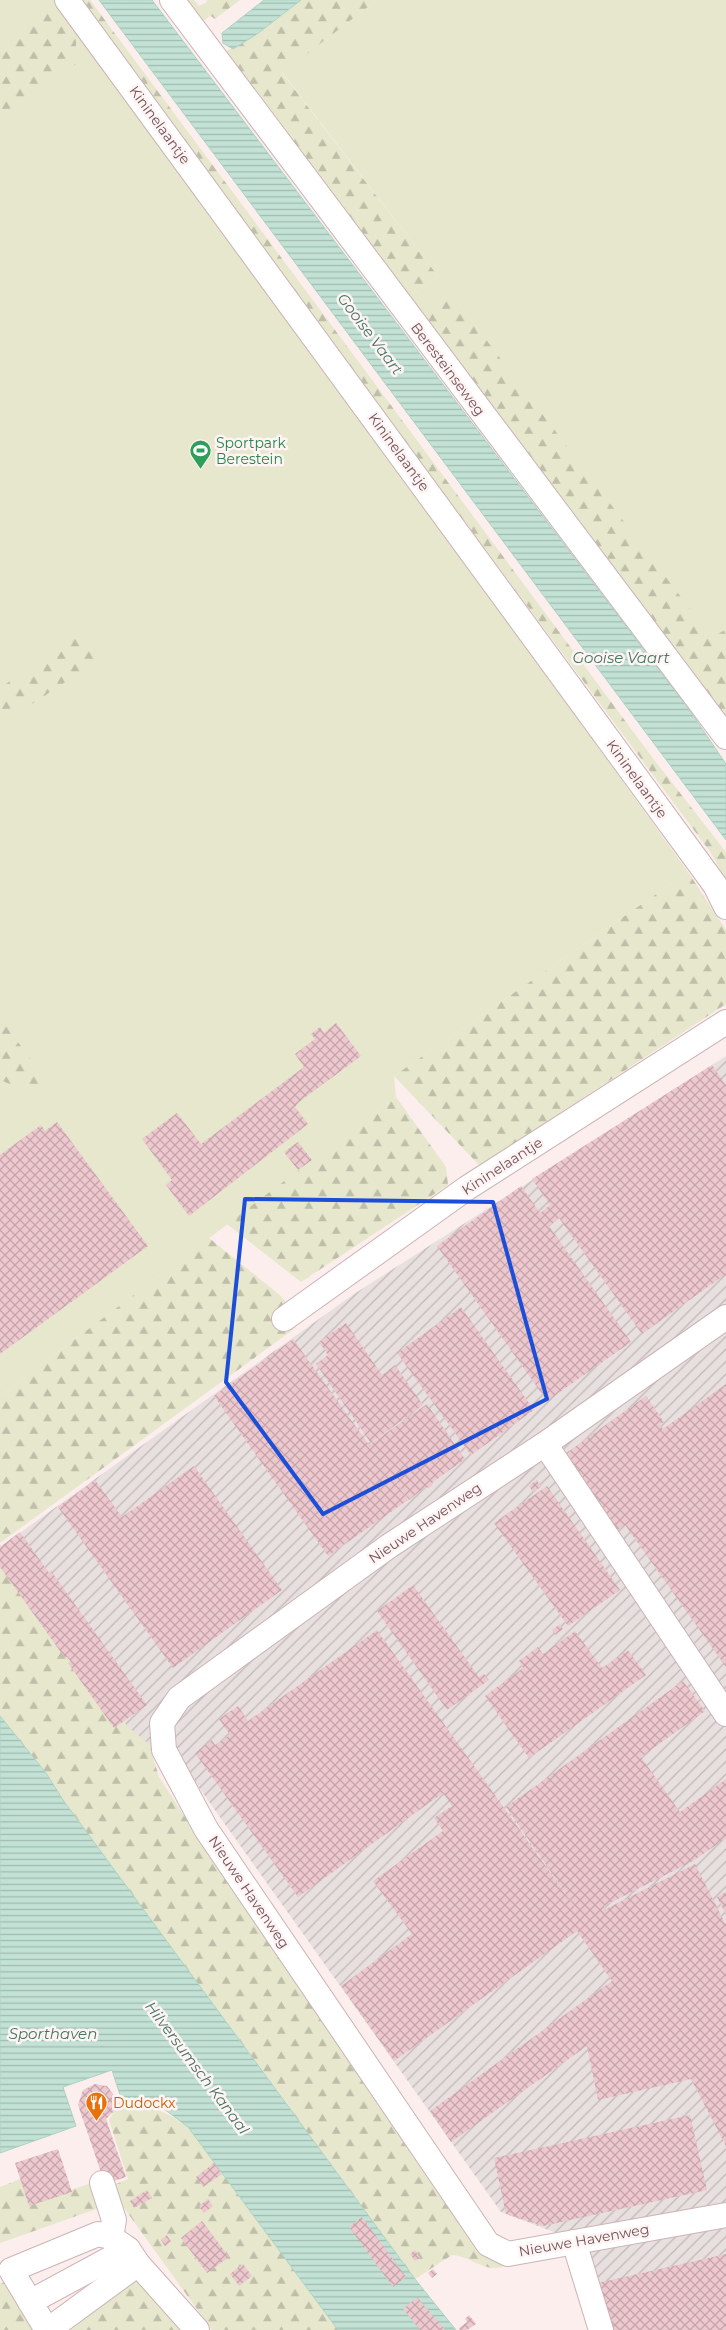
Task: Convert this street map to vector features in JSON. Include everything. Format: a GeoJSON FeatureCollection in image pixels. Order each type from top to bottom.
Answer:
{"type":"FeatureCollection","features":[{"type":"Feature","properties":{"kind":"street","name":"Kininelaantje"},"geometry":{"type":"LineString","coordinates":[[68,0],[709,877],[726,907]]}},
{"type":"Feature","properties":{"kind":"street","name":"Beresteinseweg"},"geometry":{"type":"LineString","coordinates":[[172,0],[726,737]]}},
{"type":"Feature","properties":{"kind":"street","name":"Kininelaantje"},"geometry":{"type":"LineString","coordinates":[[284,1319],[467,1188],[726,1022]]}},
{"type":"Feature","properties":{"kind":"street","name":"Nieuwe Havenweg"},"geometry":{"type":"LineString","coordinates":[[726,1317],[545,1444],[389,1546],[179,1698],[162,1723],[164,1750],[206,1829],[488,2244],[508,2254],[726,2215]]}},
{"type":"Feature","properties":{"kind":"street"},"geometry":{"type":"LineString","coordinates":[[545,1444],[726,1714]]}},
{"type":"Feature","properties":{"kind":"street"},"geometry":{"type":"LineString","coordinates":[[102,2182],[126,2250]]}},
{"type":"Feature","properties":{"kind":"street"},"geometry":{"type":"LineString","coordinates":[[126,2250],[47,2330],[30,2302],[6,2271],[98,2234],[126,2250],[197,2330]]}},
{"type":"Feature","properties":{"kind":"street"},"geometry":{"type":"LineString","coordinates":[[574,2242],[601,2330]]}},
{"type":"Feature","properties":{"kind":"street"},"geometry":{"type":"LineString","coordinates":[[30,2302],[126,2250]]}},
{"type":"Feature","properties":{"kind":"highlighted area"},"geometry":{"type":"Polygon","coordinates":[[[245,1199],[493,1202],[547,1399],[323,1514],[226,1382],[245,1199]]]}},
{"type":"Feature","properties":{"kind":"shaded area"},"geometry":{"type":"Polygon","coordinates":[[[726,1056],[726,2330],[599,2330],[567,2237],[501,2212],[190,1775],[114,1728],[0,1547],[354,1294],[726,1056]]]}},
{"type":"Feature","properties":{"kind":"green space","name":"Sportpark Berestein"},"geometry":{"type":"Polygon","coordinates":[[[0,0],[60,0],[688,872],[394,1076],[396,1097],[0,1396],[0,0]]]}},
{"type":"Feature","properties":{"kind":"green space"},"geometry":{"type":"Polygon","coordinates":[[[77,0],[90,0],[652,757],[726,852],[726,880],[711,853],[77,0]]]}},
{"type":"Feature","properties":{"kind":"green space"},"geometry":{"type":"Polygon","coordinates":[[[184,0],[194,0],[199,6],[207,2],[206,0],[220,0],[206,12],[210,16],[201,23],[184,0]]]}},
{"type":"Feature","properties":{"kind":"green space"},"geometry":{"type":"Polygon","coordinates":[[[220,0],[240,0],[215,19],[205,12],[220,0]]]}},
{"type":"Feature","properties":{"kind":"green space"},"geometry":{"type":"Polygon","coordinates":[[[301,0],[377,0],[282,73],[438,276],[410,297],[223,53],[257,34],[301,0]]]}},
{"type":"Feature","properties":{"kind":"green space"},"geometry":{"type":"Polygon","coordinates":[[[377,0],[726,0],[726,629],[712,639],[450,292],[423,314],[410,297],[438,276],[282,72],[377,0]]]}},
{"type":"Feature","properties":{"kind":"green space"},"geometry":{"type":"Polygon","coordinates":[[[51,6],[76,39],[76,64],[0,120],[0,43],[51,6]]]}},
{"type":"Feature","properties":{"kind":"green space"},"geometry":{"type":"Polygon","coordinates":[[[450,292],[712,638],[726,629],[726,724],[423,314],[450,292]]]}},
{"type":"Feature","properties":{"kind":"green space"},"geometry":{"type":"Polygon","coordinates":[[[80,633],[99,660],[0,725],[0,688],[80,633]]]}},
{"type":"Feature","properties":{"kind":"green space"},"geometry":{"type":"Polygon","coordinates":[[[688,872],[726,930],[726,1004],[480,1166],[394,1076],[688,872]]]}},
{"type":"Feature","properties":{"kind":"green space"},"geometry":{"type":"Polygon","coordinates":[[[0,1018],[52,1088],[12,1085],[0,1080],[0,1018]]]}},
{"type":"Feature","properties":{"kind":"green space"},"geometry":{"type":"Polygon","coordinates":[[[396,1097],[446,1167],[448,1185],[301,1282],[227,1224],[396,1097]]]}},
{"type":"Feature","properties":{"kind":"green space"},"geometry":{"type":"Polygon","coordinates":[[[209,1238],[281,1296],[300,1321],[294,1329],[0,1543],[0,1396],[209,1238]]]}},
{"type":"Feature","properties":{"kind":"green space"},"geometry":{"type":"Polygon","coordinates":[[[0,1544],[127,1726],[149,1744],[159,1777],[228,1883],[446,2205],[487,2252],[509,2263],[495,2268],[452,2255],[415,2279],[63,1800],[46,1773],[0,1716],[0,1544]]]}},
{"type":"Feature","properties":{"kind":"green space"},"geometry":{"type":"Polygon","coordinates":[[[119,2103],[156,2109],[188,2127],[338,2330],[212,2330],[119,2201],[0,2243],[0,2187],[23,2178],[32,2204],[105,2178],[109,2187],[128,2179],[109,2120],[119,2103]]]}},
{"type":"Feature","properties":{"kind":"green space"},"geometry":{"type":"Polygon","coordinates":[[[137,2275],[182,2330],[71,2330],[137,2275]]]}},
{"type":"Feature","properties":{"kind":"green space"},"geometry":{"type":"Polygon","coordinates":[[[5,2282],[35,2330],[0,2330],[0,2283],[5,2282]]]}},
{"type":"Feature","properties":{"kind":"water","name":"Gooise Vaart"},"geometry":{"type":"Polygon","coordinates":[[[99,0],[152,0],[688,708],[726,764],[726,840],[99,0]]]}},
{"type":"Feature","properties":{"kind":"water"},"geometry":{"type":"Polygon","coordinates":[[[264,0],[301,0],[257,34],[233,49],[223,43],[222,33],[264,0]]]}},
{"type":"Feature","properties":{"kind":"water"},"geometry":{"type":"Polygon","coordinates":[[[0,1716],[46,1773],[63,1800],[415,2279],[456,2330],[338,2330],[188,2127],[164,2109],[122,2101],[112,2070],[63,2087],[76,2126],[0,2153],[0,1716]]]}},
{"type":"Feature","properties":{"kind":"building"},"geometry":{"type":"Polygon","coordinates":[[[336,1023],[361,1056],[299,1102],[295,1107],[308,1124],[189,1216],[166,1185],[172,1180],[142,1139],[177,1113],[201,1144],[304,1067],[295,1054],[315,1039],[311,1034],[320,1027],[324,1033],[336,1023]]]}},
{"type":"Feature","properties":{"kind":"building"},"geometry":{"type":"Polygon","coordinates":[[[712,1065],[726,1085],[726,1274],[642,1334],[559,1218],[549,1226],[631,1342],[547,1401],[437,1246],[521,1186],[540,1213],[550,1205],[532,1179],[712,1065]]]}},
{"type":"Feature","properties":{"kind":"building"},"geometry":{"type":"Polygon","coordinates":[[[57,1122],[148,1246],[0,1354],[0,1155],[41,1125],[45,1131],[57,1122]]]}},
{"type":"Feature","properties":{"kind":"building"},"geometry":{"type":"Polygon","coordinates":[[[298,1142],[312,1160],[298,1170],[284,1152],[298,1142]]]}},
{"type":"Feature","properties":{"kind":"building"},"geometry":{"type":"Polygon","coordinates":[[[461,1307],[534,1410],[471,1455],[397,1353],[461,1307]]]}},
{"type":"Feature","properties":{"kind":"building"},"geometry":{"type":"Polygon","coordinates":[[[346,1323],[382,1375],[395,1365],[423,1405],[371,1443],[316,1364],[328,1355],[319,1342],[346,1323]]]}},
{"type":"Feature","properties":{"kind":"building"},"geometry":{"type":"Polygon","coordinates":[[[293,1339],[369,1445],[427,1404],[465,1459],[433,1482],[431,1487],[424,1488],[409,1500],[391,1475],[408,1500],[328,1556],[214,1396],[293,1339]]]}},
{"type":"Feature","properties":{"kind":"building"},"geometry":{"type":"Polygon","coordinates":[[[726,1384],[726,1667],[625,1525],[611,1534],[565,1454],[646,1396],[664,1422],[660,1424],[663,1429],[726,1384]]]}},
{"type":"Feature","properties":{"kind":"building"},"geometry":{"type":"Polygon","coordinates":[[[194,1466],[282,1590],[173,1668],[58,1507],[95,1480],[122,1517],[194,1466]]]}},
{"type":"Feature","properties":{"kind":"building"},"geometry":{"type":"Polygon","coordinates":[[[537,1480],[541,1487],[533,1492],[529,1486],[537,1480]]]}},
{"type":"Feature","properties":{"kind":"building"},"geometry":{"type":"Polygon","coordinates":[[[547,1486],[620,1590],[568,1626],[494,1523],[547,1486]]]}},
{"type":"Feature","properties":{"kind":"building"},"geometry":{"type":"Polygon","coordinates":[[[20,1532],[49,1573],[51,1571],[147,1705],[114,1728],[68,1663],[71,1662],[67,1657],[65,1658],[0,1567],[0,1547],[20,1532]]]}},
{"type":"Feature","properties":{"kind":"building"},"geometry":{"type":"Polygon","coordinates":[[[413,1585],[479,1677],[484,1674],[489,1680],[447,1710],[377,1611],[413,1585]]]}},
{"type":"Feature","properties":{"kind":"building"},"geometry":{"type":"Polygon","coordinates":[[[560,1624],[563,1629],[555,1635],[552,1630],[560,1624]]]}},
{"type":"Feature","properties":{"kind":"building"},"geometry":{"type":"Polygon","coordinates":[[[377,1630],[582,1917],[506,1807],[683,1681],[705,1711],[641,1757],[680,1812],[726,1779],[726,1838],[693,1861],[604,1906],[606,1909],[695,1864],[726,1925],[726,2146],[691,2079],[598,2100],[587,2046],[451,2142],[430,2111],[612,1981],[577,1931],[394,2061],[341,1986],[412,1934],[373,1881],[443,1831],[434,1818],[452,1806],[443,1793],[298,1897],[195,1753],[212,1740],[215,1745],[230,1735],[219,1719],[238,1706],[248,1721],[377,1630]]]}},
{"type":"Feature","properties":{"kind":"building"},"geometry":{"type":"Polygon","coordinates":[[[575,1631],[602,1668],[628,1650],[646,1675],[529,1758],[485,1696],[523,1668],[519,1661],[538,1647],[543,1654],[575,1631]]]}},
{"type":"Feature","properties":{"kind":"building"},"geometry":{"type":"Polygon","coordinates":[[[726,1892],[726,1915],[717,1897],[726,1892]]]}},
{"type":"Feature","properties":{"kind":"building"},"geometry":{"type":"Polygon","coordinates":[[[95,2084],[107,2086],[116,2098],[116,2109],[106,2119],[126,2177],[105,2184],[78,2105],[83,2090],[95,2084]]]}},
{"type":"Feature","properties":{"kind":"building"},"geometry":{"type":"Polygon","coordinates":[[[690,2115],[707,2190],[543,2226],[506,2214],[494,2158],[690,2115]]]}},
{"type":"Feature","properties":{"kind":"building"},"geometry":{"type":"Polygon","coordinates":[[[58,2149],[72,2192],[29,2206],[15,2163],[58,2149]]]}},
{"type":"Feature","properties":{"kind":"building"},"geometry":{"type":"Polygon","coordinates":[[[214,2163],[222,2174],[203,2187],[196,2177],[214,2163]]]}},
{"type":"Feature","properties":{"kind":"building"},"geometry":{"type":"Polygon","coordinates":[[[147,2190],[152,2198],[134,2208],[130,2201],[147,2190]]]}},
{"type":"Feature","properties":{"kind":"building"},"geometry":{"type":"Polygon","coordinates":[[[208,2199],[213,2206],[204,2213],[199,2206],[208,2199]]]}},
{"type":"Feature","properties":{"kind":"building"},"geometry":{"type":"Polygon","coordinates":[[[362,2217],[406,2277],[393,2287],[349,2227],[362,2217]]]}},
{"type":"Feature","properties":{"kind":"building"},"geometry":{"type":"Polygon","coordinates":[[[202,2221],[229,2257],[207,2273],[181,2238],[202,2221]]]}},
{"type":"Feature","properties":{"kind":"building"},"geometry":{"type":"Polygon","coordinates":[[[167,2235],[171,2242],[165,2246],[161,2240],[167,2235]]]}},
{"type":"Feature","properties":{"kind":"building"},"geometry":{"type":"Polygon","coordinates":[[[415,2250],[420,2258],[415,2261],[410,2254],[415,2250]]]}},
{"type":"Feature","properties":{"kind":"building"},"geometry":{"type":"Polygon","coordinates":[[[726,2254],[726,2330],[609,2330],[598,2283],[726,2254]]]}},
{"type":"Feature","properties":{"kind":"building"},"geometry":{"type":"Polygon","coordinates":[[[243,2264],[252,2276],[239,2286],[230,2274],[243,2264]]]}},
{"type":"Feature","properties":{"kind":"building"},"geometry":{"type":"Polygon","coordinates":[[[433,2269],[437,2274],[432,2278],[428,2273],[433,2269]]]}},
{"type":"Feature","properties":{"kind":"building"},"geometry":{"type":"Polygon","coordinates":[[[417,2297],[445,2330],[420,2330],[403,2309],[417,2297]]]}},
{"type":"Feature","properties":{"kind":"building"},"geometry":{"type":"Polygon","coordinates":[[[469,2315],[476,2324],[467,2330],[460,2330],[459,2328],[467,2322],[465,2319],[469,2315]]]}},
{"type":"Feature","properties":{"kind":"place","name":"Sportpark Berestein"},"geometry":{"type":"Point","coordinates":[200,470]}},
{"type":"Feature","properties":{"kind":"place","name":"Dudockx"},"geometry":{"type":"Point","coordinates":[97,2122]}},
{"type":"Feature","properties":{"kind":"water label","name":"Sporthaven"},"geometry":{"type":"Point","coordinates":[53,2034]}},
{"type":"Feature","properties":{"kind":"water label","name":"Hilversumsch Kanaal"},"geometry":{"type":"Point","coordinates":[197,2068]}}]}
